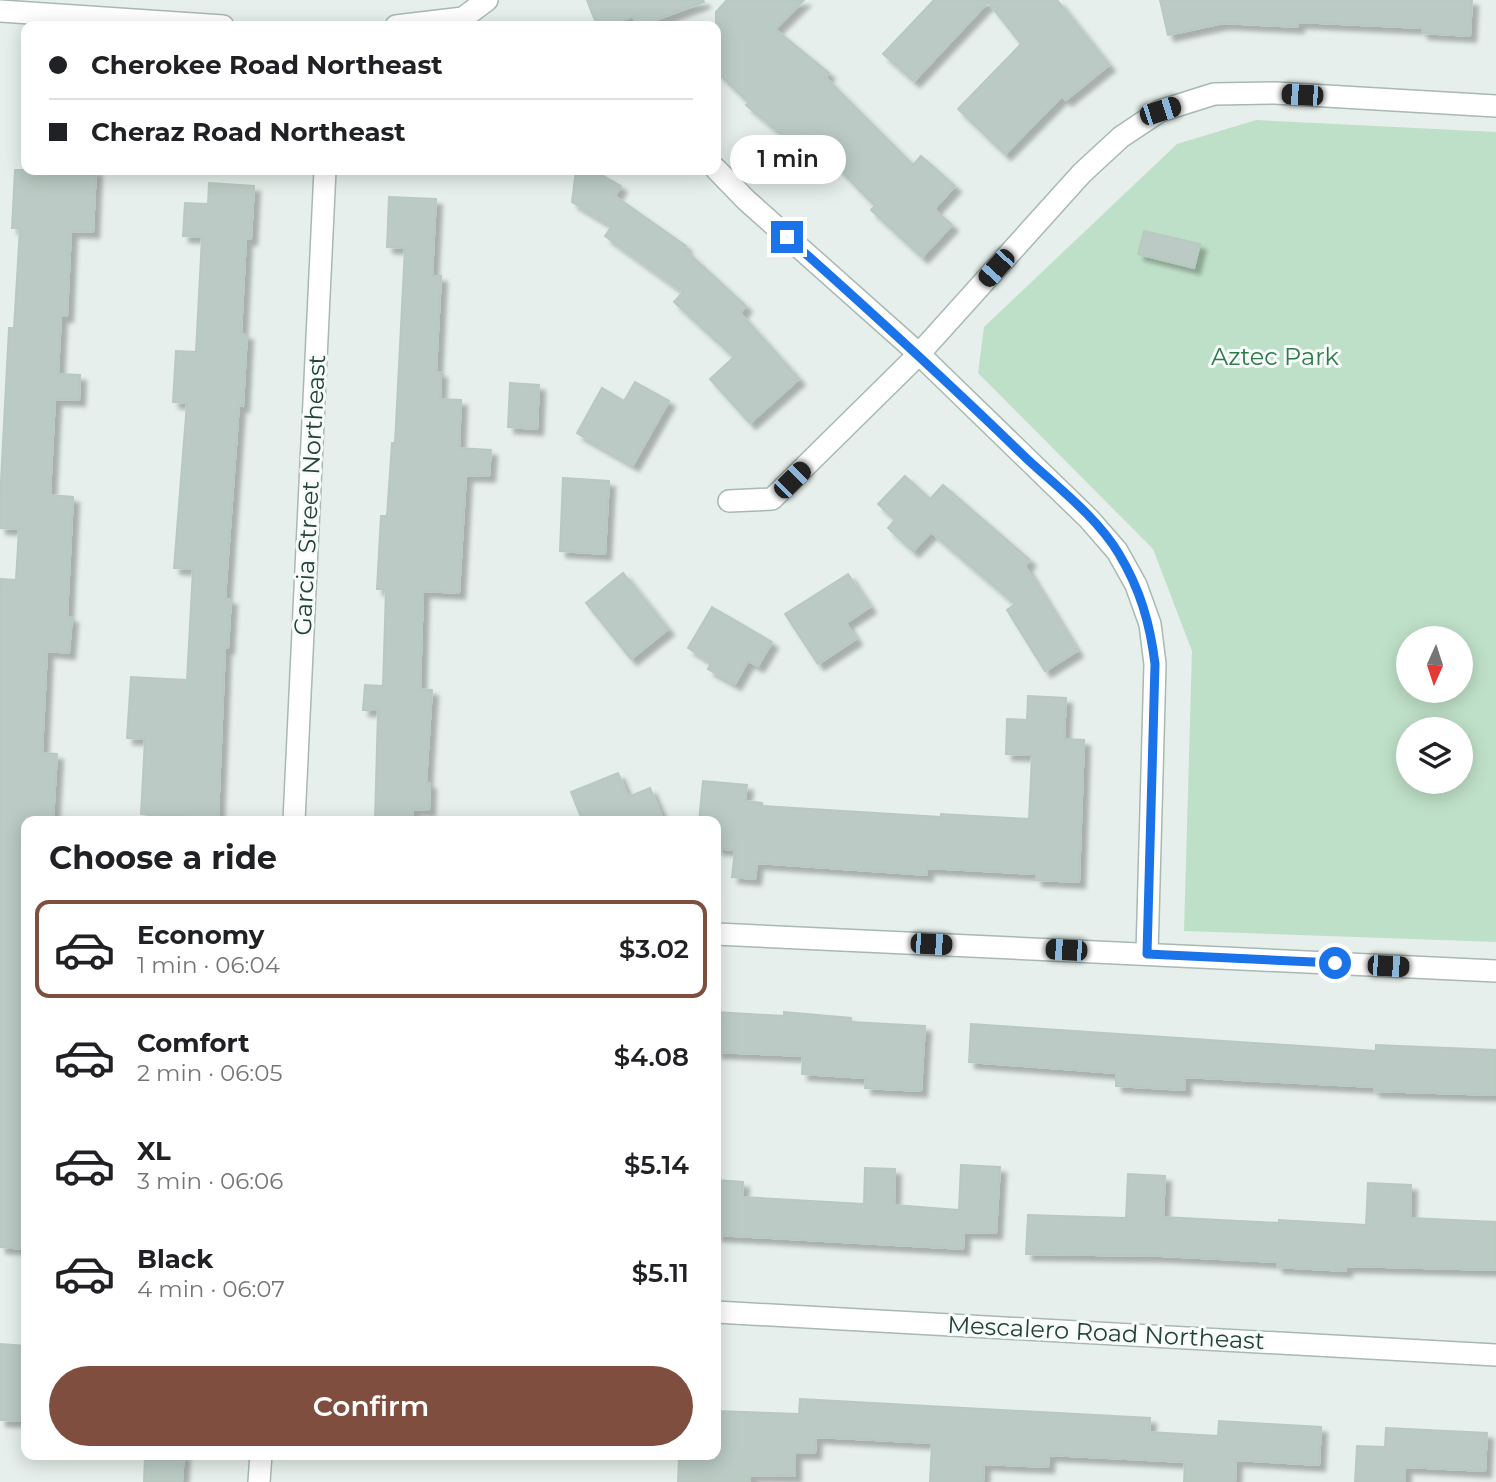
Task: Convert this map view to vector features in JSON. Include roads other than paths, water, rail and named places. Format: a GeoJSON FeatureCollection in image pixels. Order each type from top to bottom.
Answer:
{"type":"FeatureCollection","features":[{"type":"Feature","properties":{"kind":"street"},"geometry":{"type":"LineString","coordinates":[[473,21],[487,0]]}},
{"type":"Feature","properties":{"kind":"street"},"geometry":{"type":"LineString","coordinates":[[0,11],[149,21]]}},
{"type":"Feature","properties":{"kind":"street"},"geometry":{"type":"LineString","coordinates":[[729,501],[772,499],[919,354],[1082,173],[1121,137],[1160,111],[1214,94],[1275,93],[1496,106]]}},
{"type":"Feature","properties":{"kind":"street"},"geometry":{"type":"LineString","coordinates":[[721,174],[746,200],[919,354],[1089,519],[1117,551],[1136,584],[1150,624],[1155,664],[1147,954]]}},
{"type":"Feature","properties":{"kind":"street","name":"Garcia Street Northeast"},"geometry":{"type":"LineString","coordinates":[[294,816],[325,175]]}},
{"type":"Feature","properties":{"kind":"street"},"geometry":{"type":"LineString","coordinates":[[721,934],[1496,971]]}},
{"type":"Feature","properties":{"kind":"street","name":"Mescalero Road Northeast"},"geometry":{"type":"LineString","coordinates":[[721,1312],[1496,1355]]}},
{"type":"Feature","properties":{"kind":"street"},"geometry":{"type":"LineString","coordinates":[[259,1482],[261,1460]]}},
{"type":"Feature","properties":{"kind":"park label","name":"Aztec Park"},"geometry":{"type":"Point","coordinates":[1275,357]}}]}
